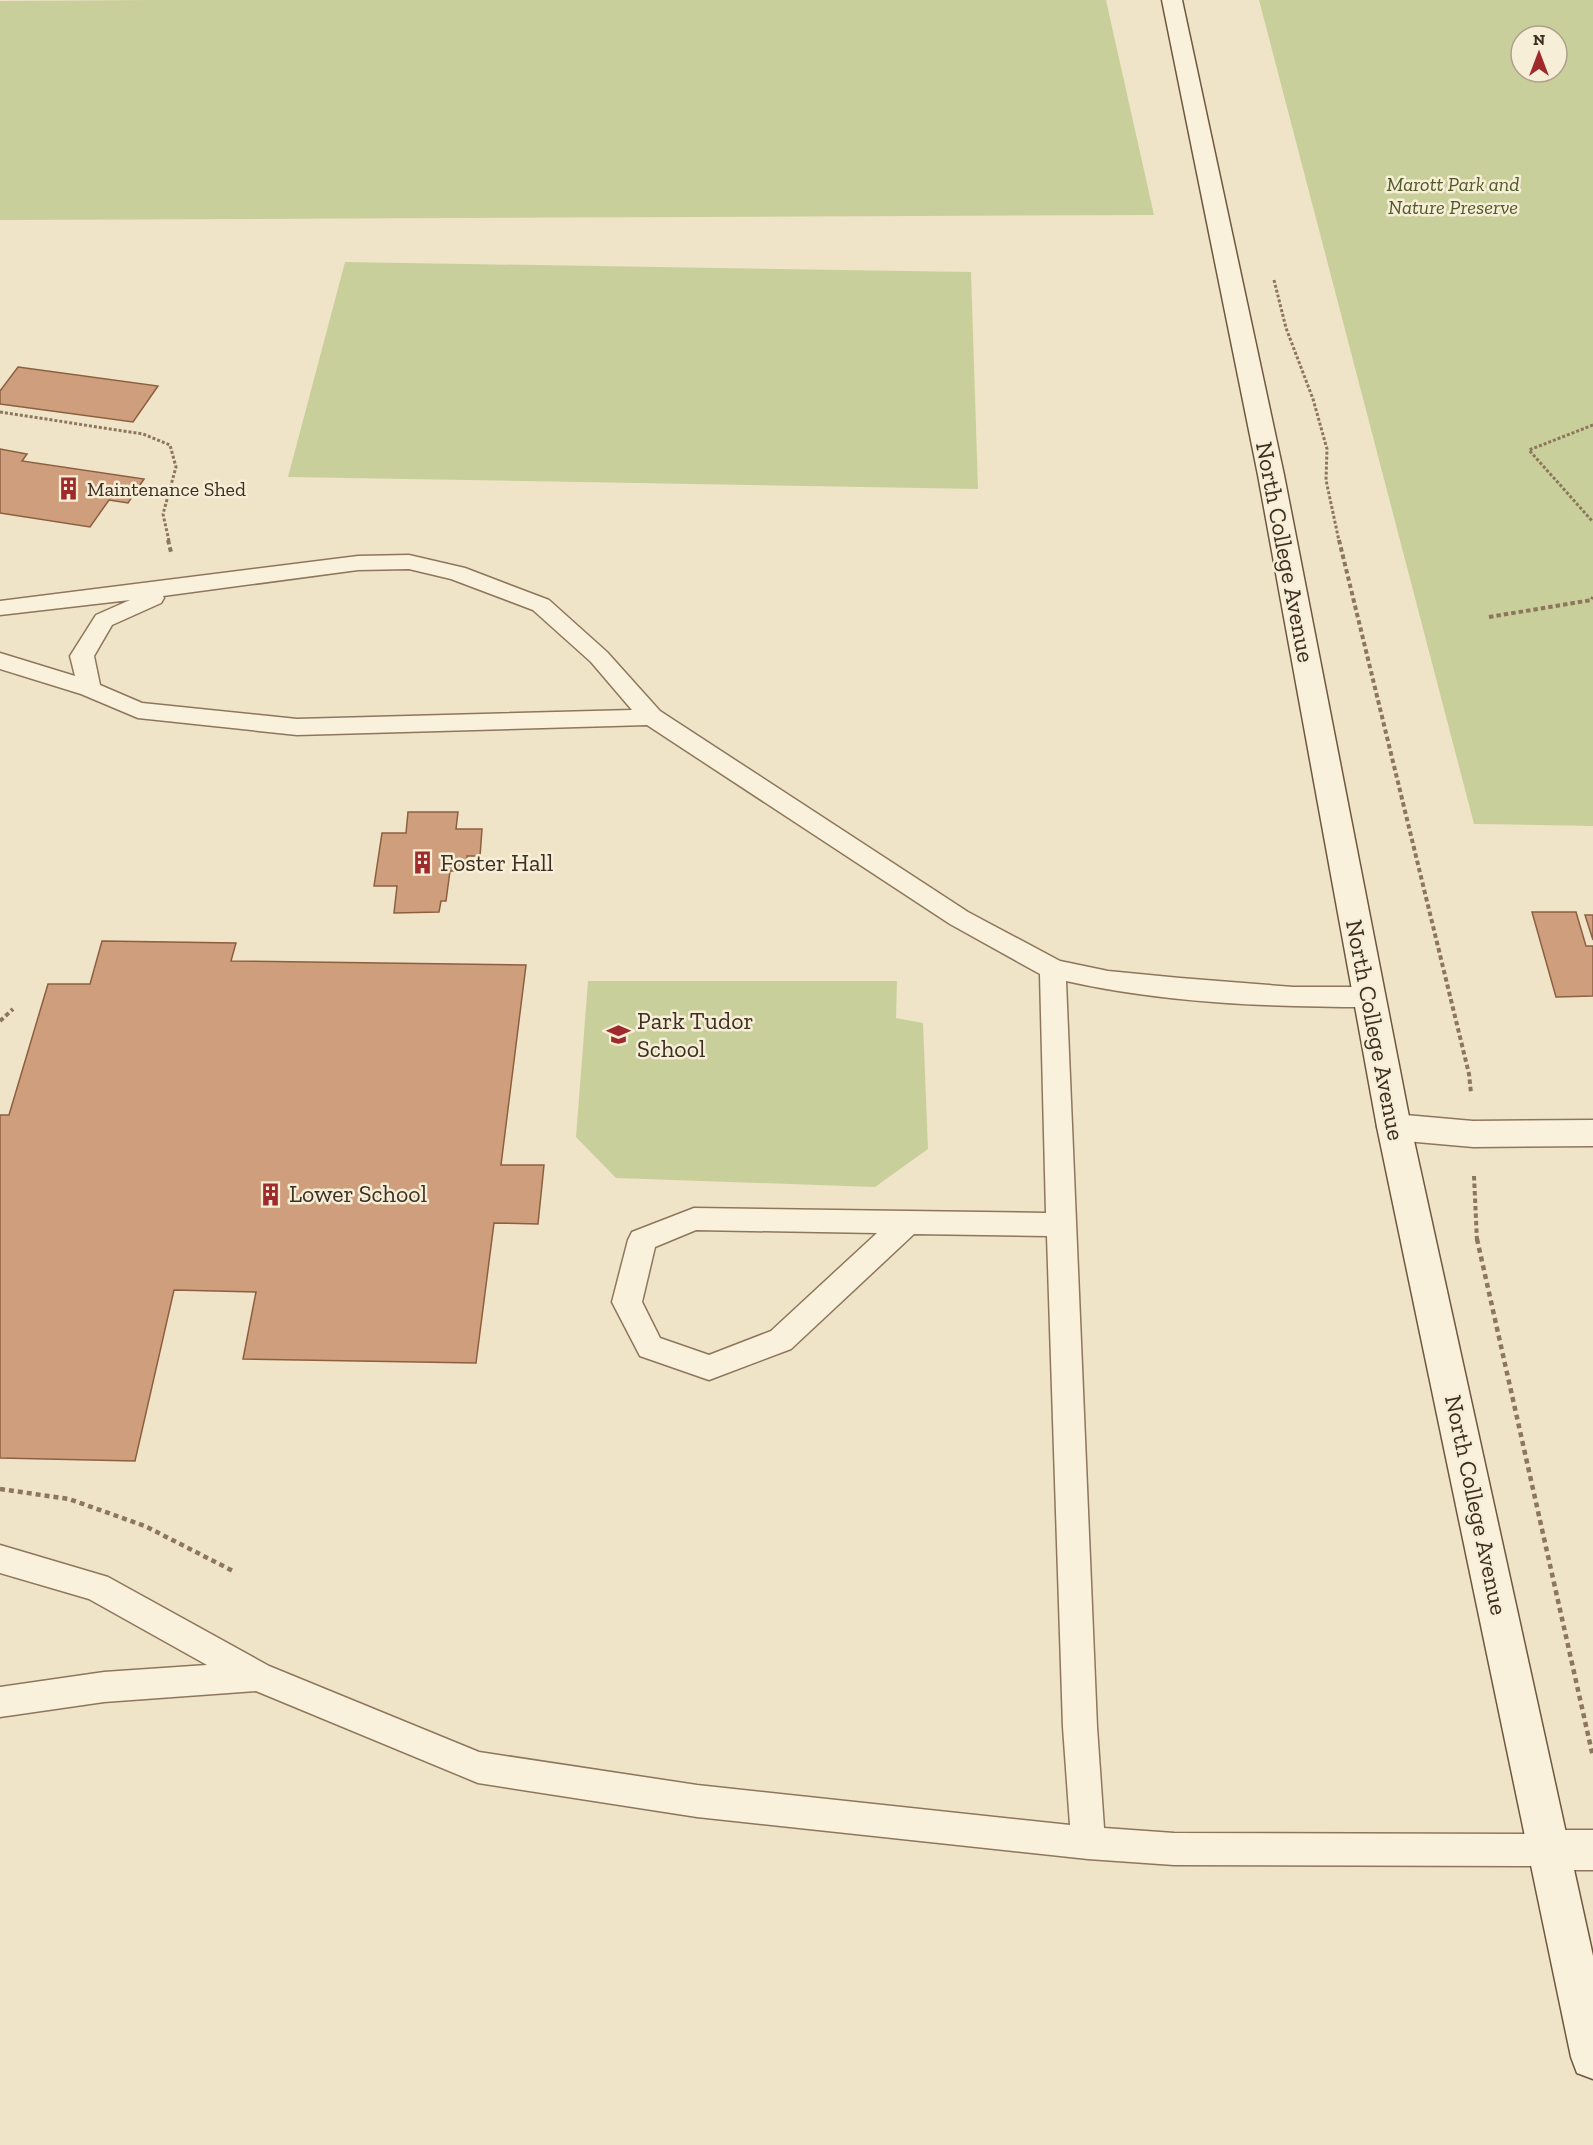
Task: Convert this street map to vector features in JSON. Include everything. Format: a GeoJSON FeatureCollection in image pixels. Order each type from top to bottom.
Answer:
{"type":"FeatureCollection","features":[{"type":"Feature","properties":{"kind":"main road","name":"North College Avenue"},"geometry":{"type":"LineString","coordinates":[[1172,0],[1271,475],[1394,1127],[1593,2057]]}},
{"type":"Feature","properties":{"kind":"main road"},"geometry":{"type":"LineString","coordinates":[[1394,1127],[1473,1134],[1593,1132]]}},
{"type":"Feature","properties":{"kind":"main road"},"geometry":{"type":"LineString","coordinates":[[1549,1850],[1593,1850]]}},
{"type":"Feature","properties":{"kind":"lane"},"geometry":{"type":"LineString","coordinates":[[0,608],[358,563],[409,562],[457,573],[541,604],[599,657],[652,717],[959,918],[1053,969],[1108,981],[1180,988],[1293,997],[1369,997]]}},
{"type":"Feature","properties":{"kind":"lane"},"geometry":{"type":"LineString","coordinates":[[89,689],[82,656],[104,620],[178,587]]}},
{"type":"Feature","properties":{"kind":"lane"},"geometry":{"type":"LineString","coordinates":[[0,661],[89,689],[138,710],[297,727],[652,717]]}},
{"type":"Feature","properties":{"kind":"lane"},"geometry":{"type":"LineString","coordinates":[[1053,969],[1052,1002],[1080,1727],[1088,1843]]}},
{"type":"Feature","properties":{"kind":"lane"},"geometry":{"type":"LineString","coordinates":[[907,1222],[780,1340],[709,1368],[650,1347],[627,1302],[642,1240],[694,1219],[907,1222],[1060,1225]]}},
{"type":"Feature","properties":{"kind":"lane"},"geometry":{"type":"LineString","coordinates":[[0,1559],[97,1587],[257,1676],[478,1767],[697,1801],[982,1834],[1088,1843],[1174,1849],[1549,1850]]}},
{"type":"Feature","properties":{"kind":"lane"},"geometry":{"type":"LineString","coordinates":[[0,1702],[104,1687],[257,1676]]}},
{"type":"Feature","properties":{"kind":"path"},"geometry":{"type":"LineString","coordinates":[[1273,276],[1286,328],[1313,399],[1327,449],[1326,480],[1347,578],[1469,1074],[1477,1245],[1593,1757]]}},
{"type":"Feature","properties":{"kind":"path"},"geometry":{"type":"LineString","coordinates":[[0,412],[143,434],[170,445],[176,467],[163,514],[178,587]]}},
{"type":"Feature","properties":{"kind":"path"},"geometry":{"type":"LineString","coordinates":[[1593,425],[1529,450],[1593,522]]}},
{"type":"Feature","properties":{"kind":"path"},"geometry":{"type":"LineString","coordinates":[[1489,617],[1592,600],[1593,597]]}},
{"type":"Feature","properties":{"kind":"path"},"geometry":{"type":"LineString","coordinates":[[0,1021],[13,1009]]}},
{"type":"Feature","properties":{"kind":"path"},"geometry":{"type":"LineString","coordinates":[[0,1488],[69,1500],[145,1526],[233,1571]]}},
{"type":"Feature","properties":{"kind":"green space"},"geometry":{"type":"Polygon","coordinates":[[[1106,0],[1154,215],[0,220],[0,1],[1106,0]]]}},
{"type":"Feature","properties":{"kind":"green space","name":"Marott Park and Nature Preserve"},"geometry":{"type":"Polygon","coordinates":[[[1259,0],[1593,0],[1593,826],[1474,824],[1259,0]]]}},
{"type":"Feature","properties":{"kind":"green space"},"geometry":{"type":"Polygon","coordinates":[[[345,262],[971,272],[978,489],[288,477],[345,262]]]}},
{"type":"Feature","properties":{"kind":"green space"},"geometry":{"type":"Polygon","coordinates":[[[588,981],[897,981],[896,1018],[923,1023],[928,1149],[875,1187],[616,1178],[576,1137],[588,981]]]}},
{"type":"Feature","properties":{"kind":"building"},"geometry":{"type":"Polygon","coordinates":[[[18,367],[158,386],[133,422],[0,404],[0,391],[18,367]]]}},
{"type":"Feature","properties":{"kind":"building","name":"Maintenance Shed"},"geometry":{"type":"Polygon","coordinates":[[[0,449],[27,454],[22,461],[144,479],[128,503],[109,500],[90,527],[0,513],[0,449]]]}},
{"type":"Feature","properties":{"kind":"building","name":"Foster Hall"},"geometry":{"type":"Polygon","coordinates":[[[408,812],[458,812],[456,829],[482,829],[480,856],[467,856],[466,871],[450,871],[446,901],[441,901],[439,912],[394,913],[397,886],[374,886],[382,833],[406,833],[408,812]]]}},
{"type":"Feature","properties":{"kind":"building"},"geometry":{"type":"Polygon","coordinates":[[[1532,912],[1576,912],[1586,946],[1593,946],[1593,996],[1556,997],[1532,912]]]}},
{"type":"Feature","properties":{"kind":"building"},"geometry":{"type":"Polygon","coordinates":[[[1585,915],[1593,915],[1593,940],[1585,915]]]}},
{"type":"Feature","properties":{"kind":"building","name":"Lower School"},"geometry":{"type":"Polygon","coordinates":[[[102,941],[236,943],[231,961],[526,965],[501,1165],[544,1165],[538,1224],[494,1223],[476,1363],[243,1359],[256,1292],[174,1290],[135,1461],[0,1458],[0,1115],[9,1115],[48,984],[90,984],[102,941]]]}},
{"type":"Feature","properties":{"kind":"place","name":"Maintenance Shed"},"geometry":{"type":"Point","coordinates":[69,489]}},
{"type":"Feature","properties":{"kind":"place","name":"Foster Hall"},"geometry":{"type":"Point","coordinates":[422,863]}},
{"type":"Feature","properties":{"kind":"place","name":"Park Tudor School"},"geometry":{"type":"Point","coordinates":[619,1035]}},
{"type":"Feature","properties":{"kind":"place","name":"Lower School"},"geometry":{"type":"Point","coordinates":[271,1194]}}]}
